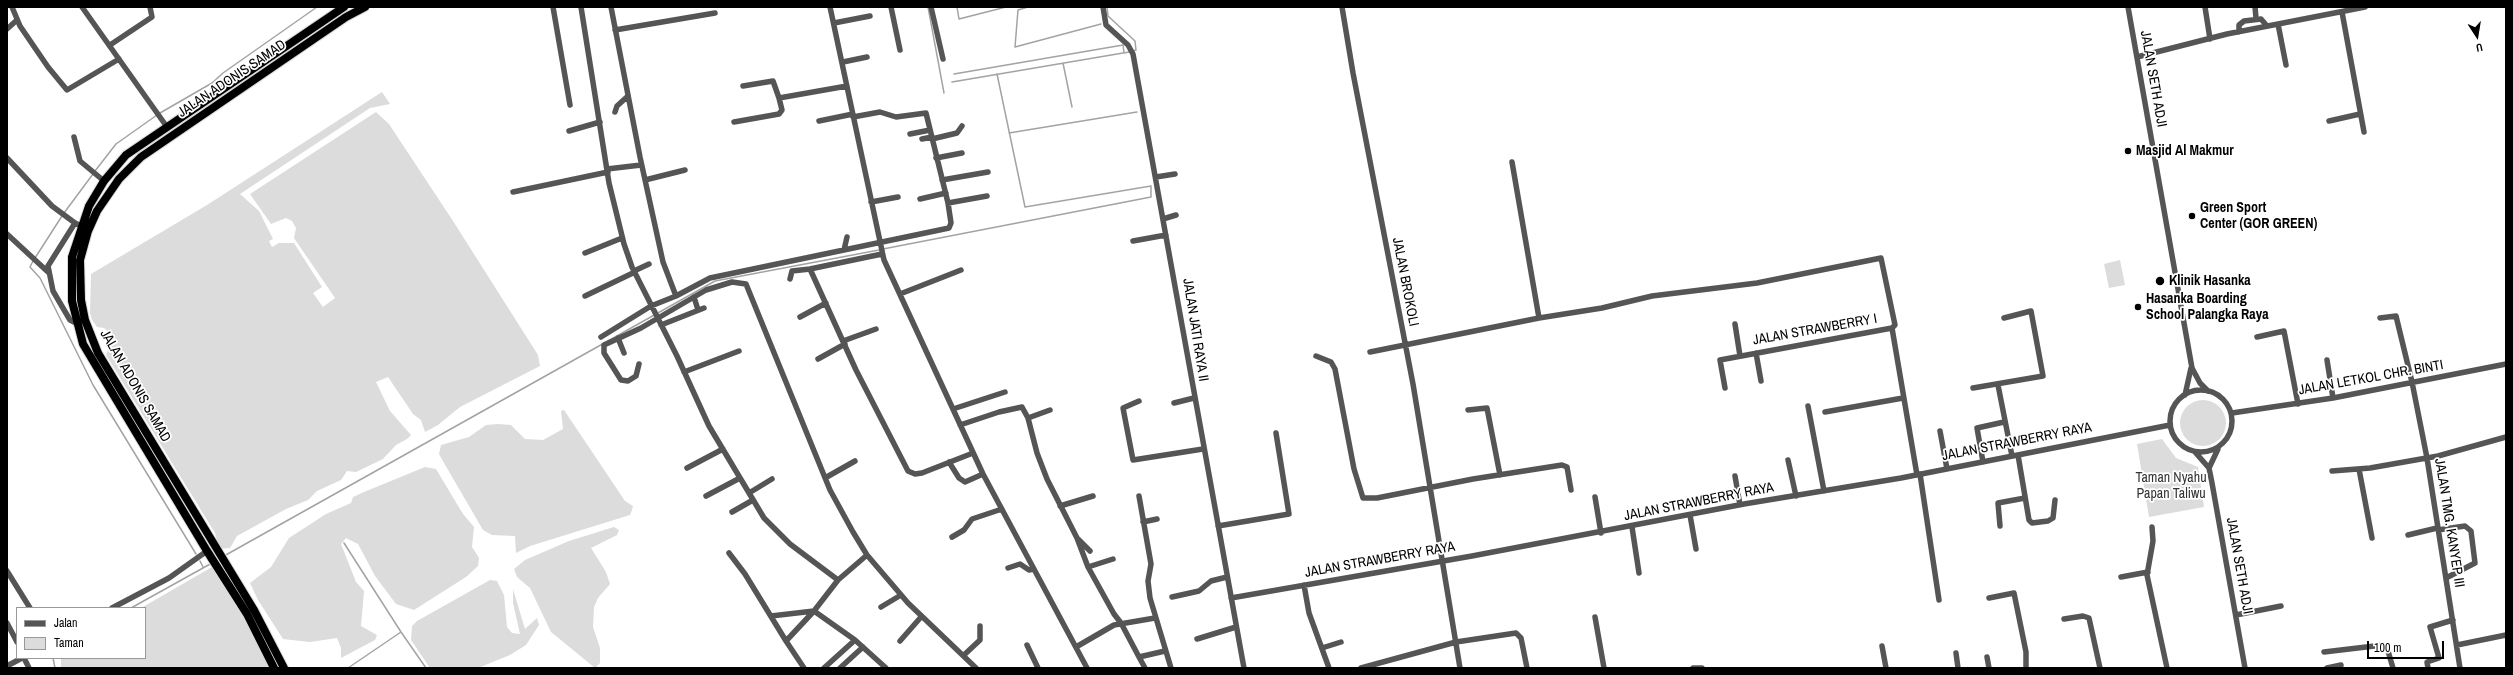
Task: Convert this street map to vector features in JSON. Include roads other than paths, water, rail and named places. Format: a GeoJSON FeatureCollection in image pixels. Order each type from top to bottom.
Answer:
{"type":"FeatureCollection","features":[{"type":"Feature","properties":{"kind":"highway","name":"JALAN ADONIS SAMAD"},"geometry":{"type":"LineString","coordinates":[[274,668],[270,651],[254,610],[98,353],[85,320],[81,300],[80,260],[88,231],[97,211],[132,164],[346,18],[365,7]]}},
{"type":"Feature","properties":{"kind":"highway","name":"JALAN ADONIS SAMAD"},"geometry":{"type":"LineString","coordinates":[[284,668],[270,651],[208,553],[90,357],[76,323],[70,273],[78,225],[104,181],[126,155],[342,8]]}},
{"type":"Feature","properties":{"kind":"highway"},"geometry":{"type":"LineString","coordinates":[[180,119],[186,127]]}},
{"type":"Feature","properties":{"kind":"street"},"geometry":{"type":"LineString","coordinates":[[12,7],[17,13],[17,20],[48,67],[67,90],[119,59]]}},
{"type":"Feature","properties":{"kind":"street"},"geometry":{"type":"LineString","coordinates":[[82,7],[160,117],[168,126]]}},
{"type":"Feature","properties":{"kind":"street"},"geometry":{"type":"LineString","coordinates":[[110,45],[152,17],[150,7]]}},
{"type":"Feature","properties":{"kind":"street"},"geometry":{"type":"LineString","coordinates":[[553,7],[570,105]]}},
{"type":"Feature","properties":{"kind":"street"},"geometry":{"type":"LineString","coordinates":[[580,7],[608,171],[622,238],[634,272],[723,449],[753,500],[774,530],[838,580]]}},
{"type":"Feature","properties":{"kind":"street"},"geometry":{"type":"LineString","coordinates":[[611,7],[645,180],[663,262],[676,296]]}},
{"type":"Feature","properties":{"kind":"street"},"geometry":{"type":"LineString","coordinates":[[830,7],[881,248],[900,294],[983,474],[1087,668]]}},
{"type":"Feature","properties":{"kind":"street"},"geometry":{"type":"LineString","coordinates":[[891,7],[900,50]]}},
{"type":"Feature","properties":{"kind":"street"},"geometry":{"type":"LineString","coordinates":[[931,7],[942,59]]}},
{"type":"Feature","properties":{"kind":"street","name":"JALAN JATI RAYA II"},"geometry":{"type":"LineString","coordinates":[[1103,7],[1106,26],[1128,45],[1133,54],[1203,448],[1244,668]]}},
{"type":"Feature","properties":{"kind":"street","name":"JALAN BROKOLI"},"geometry":{"type":"LineString","coordinates":[[1342,7],[1438,525],[1442,561],[1460,668]]}},
{"type":"Feature","properties":{"kind":"street","name":"JALAN SETH ADJI"},"geometry":{"type":"LineString","coordinates":[[2128,7],[2192,368]]}},
{"type":"Feature","properties":{"kind":"street"},"geometry":{"type":"LineString","coordinates":[[2205,7],[2210,39]]}},
{"type":"Feature","properties":{"kind":"street"},"geometry":{"type":"LineString","coordinates":[[2255,7],[2256,18]]}},
{"type":"Feature","properties":{"kind":"street"},"geometry":{"type":"LineString","coordinates":[[2137,57],[2239,32],[2365,7]]}},
{"type":"Feature","properties":{"kind":"street"},"geometry":{"type":"LineString","coordinates":[[2342,12],[2364,132]]}},
{"type":"Feature","properties":{"kind":"street"},"geometry":{"type":"LineString","coordinates":[[615,30],[715,13]]}},
{"type":"Feature","properties":{"kind":"street"},"geometry":{"type":"LineString","coordinates":[[834,23],[870,16]]}},
{"type":"Feature","properties":{"kind":"street"},"geometry":{"type":"LineString","coordinates":[[2239,32],[2240,23],[2256,18],[2263,20],[2268,26]]}},
{"type":"Feature","properties":{"kind":"street"},"geometry":{"type":"LineString","coordinates":[[7,29],[17,20]]}},
{"type":"Feature","properties":{"kind":"street"},"geometry":{"type":"LineString","coordinates":[[2278,24],[2286,65]]}},
{"type":"Feature","properties":{"kind":"street"},"geometry":{"type":"LineString","coordinates":[[842,62],[867,57]]}},
{"type":"Feature","properties":{"kind":"street"},"geometry":{"type":"LineString","coordinates":[[734,122],[780,114],[782,110],[772,80],[743,86]]}},
{"type":"Feature","properties":{"kind":"street"},"geometry":{"type":"LineString","coordinates":[[779,98],[847,86]]}},
{"type":"Feature","properties":{"kind":"street"},"geometry":{"type":"LineString","coordinates":[[615,112],[616,106],[628,96]]}},
{"type":"Feature","properties":{"kind":"street"},"geometry":{"type":"LineString","coordinates":[[790,279],[792,271],[810,269],[948,228],[950,223],[946,193],[924,112],[896,117],[880,112],[819,121]]}},
{"type":"Feature","properties":{"kind":"street"},"geometry":{"type":"LineString","coordinates":[[2329,121],[2360,114]]}},
{"type":"Feature","properties":{"kind":"street"},"geometry":{"type":"LineString","coordinates":[[569,131],[600,122]]}},
{"type":"Feature","properties":{"kind":"street"},"geometry":{"type":"LineString","coordinates":[[922,139],[957,133],[962,126]]}},
{"type":"Feature","properties":{"kind":"street"},"geometry":{"type":"LineString","coordinates":[[910,134],[930,130]]}},
{"type":"Feature","properties":{"kind":"street"},"geometry":{"type":"LineString","coordinates":[[74,137],[78,156],[87,168],[104,181]]}},
{"type":"Feature","properties":{"kind":"street"},"geometry":{"type":"LineString","coordinates":[[936,158],[962,153]]}},
{"type":"Feature","properties":{"kind":"street"},"geometry":{"type":"LineString","coordinates":[[7,158],[66,217],[78,225],[52,257],[48,272]]}},
{"type":"Feature","properties":{"kind":"street"},"geometry":{"type":"LineString","coordinates":[[1512,162],[1539,318]]}},
{"type":"Feature","properties":{"kind":"street"},"geometry":{"type":"LineString","coordinates":[[513,192],[642,165]]}},
{"type":"Feature","properties":{"kind":"street"},"geometry":{"type":"LineString","coordinates":[[645,180],[685,170]]}},
{"type":"Feature","properties":{"kind":"street"},"geometry":{"type":"LineString","coordinates":[[942,180],[988,172]]}},
{"type":"Feature","properties":{"kind":"street"},"geometry":{"type":"LineString","coordinates":[[1156,177],[1175,174]]}},
{"type":"Feature","properties":{"kind":"street"},"geometry":{"type":"LineString","coordinates":[[920,199],[946,193]]}},
{"type":"Feature","properties":{"kind":"street"},"geometry":{"type":"LineString","coordinates":[[871,202],[898,196]]}},
{"type":"Feature","properties":{"kind":"street"},"geometry":{"type":"LineString","coordinates":[[948,203],[987,196]]}},
{"type":"Feature","properties":{"kind":"street"},"geometry":{"type":"LineString","coordinates":[[1163,219],[1176,215]]}},
{"type":"Feature","properties":{"kind":"street"},"geometry":{"type":"LineString","coordinates":[[7,234],[30,258],[48,272],[58,300],[70,320],[76,323]]}},
{"type":"Feature","properties":{"kind":"street"},"geometry":{"type":"LineString","coordinates":[[1133,242],[1166,234]]}},
{"type":"Feature","properties":{"kind":"street"},"geometry":{"type":"LineString","coordinates":[[844,250],[847,237]]}},
{"type":"Feature","properties":{"kind":"street"},"geometry":{"type":"LineString","coordinates":[[585,253],[622,238]]}},
{"type":"Feature","properties":{"kind":"street"},"geometry":{"type":"LineString","coordinates":[[639,364],[636,376],[628,380],[621,380],[603,348],[607,342],[618,338],[676,296],[710,278],[844,250],[881,248]]}},
{"type":"Feature","properties":{"kind":"street"},"geometry":{"type":"LineString","coordinates":[[1370,352],[1539,318],[1602,308],[1652,296],[1757,283],[1881,258],[1895,325],[1892,328]]}},
{"type":"Feature","properties":{"kind":"street"},"geometry":{"type":"LineString","coordinates":[[585,296],[649,264]]}},
{"type":"Feature","properties":{"kind":"street"},"geometry":{"type":"LineString","coordinates":[[810,269],[844,343],[908,471],[915,474],[922,473],[973,453]]}},
{"type":"Feature","properties":{"kind":"street"},"geometry":{"type":"LineString","coordinates":[[900,294],[961,270]]}},
{"type":"Feature","properties":{"kind":"street"},"geometry":{"type":"LineString","coordinates":[[601,337],[719,285],[740,281],[746,284],[836,504],[867,555],[901,595],[921,617],[964,655],[976,668]]}},
{"type":"Feature","properties":{"kind":"street"},"geometry":{"type":"LineString","coordinates":[[661,326],[701,309],[694,297]]}},
{"type":"Feature","properties":{"kind":"street"},"geometry":{"type":"LineString","coordinates":[[800,317],[826,303]]}},
{"type":"Feature","properties":{"kind":"street"},"geometry":{"type":"LineString","coordinates":[[1973,388],[1998,385],[2043,376],[2031,311],[2004,318]]}},
{"type":"Feature","properties":{"kind":"street","name":"JALAN TMG. KANYEP III"},"geometry":{"type":"LineString","coordinates":[[2380,318],[2396,316],[2412,382],[2427,458],[2460,668]]}},
{"type":"Feature","properties":{"kind":"street"},"geometry":{"type":"LineString","coordinates":[[1735,324],[1740,356]]}},
{"type":"Feature","properties":{"kind":"street","name":"JALAN STRAWBERRY I"},"geometry":{"type":"LineString","coordinates":[[1725,388],[1719,362],[1740,356],[1892,328],[1939,600]]}},
{"type":"Feature","properties":{"kind":"street"},"geometry":{"type":"LineString","coordinates":[[818,359],[844,343],[876,330]]}},
{"type":"Feature","properties":{"kind":"street"},"geometry":{"type":"LineString","coordinates":[[2257,337],[2284,332],[2298,404]]}},
{"type":"Feature","properties":{"kind":"street"},"geometry":{"type":"LineString","coordinates":[[618,338],[624,353]]}},
{"type":"Feature","properties":{"kind":"street"},"geometry":{"type":"LineString","coordinates":[[684,372],[738,351]]}},
{"type":"Feature","properties":{"kind":"street"},"geometry":{"type":"LineString","coordinates":[[1756,353],[1761,381]]}},
{"type":"Feature","properties":{"kind":"street"},"geometry":{"type":"LineString","coordinates":[[1316,356],[1331,362],[1335,369],[1354,469],[1363,498],[1377,498],[1431,489],[1500,474],[1565,465],[1571,490]]}},
{"type":"Feature","properties":{"kind":"street"},"geometry":{"type":"LineString","coordinates":[[2327,360],[2333,398]]}},
{"type":"Feature","properties":{"kind":"street","name":"JALAN LETKOL CHR. BINTI"},"geometry":{"type":"LineString","coordinates":[[2232,413],[2333,398],[2506,364]]}},
{"type":"Feature","properties":{"kind":"street"},"geometry":{"type":"LineString","coordinates":[[2192,368],[2196,378],[2208,391]]}},
{"type":"Feature","properties":{"kind":"street"},"geometry":{"type":"LineString","coordinates":[[2185,395],[2192,368]]}},
{"type":"Feature","properties":{"kind":"street"},"geometry":{"type":"LineString","coordinates":[[1998,385],[2004,422],[2015,456],[2029,520],[2034,524],[2054,518],[2055,500]]}},
{"type":"Feature","properties":{"kind":"street"},"geometry":{"type":"LineString","coordinates":[[2196,390],[2208,391],[2221,397],[2232,413],[2230,434],[2213,455],[2209,468],[2195,452],[2178,442],[2170,425],[2173,408],[2185,395],[2196,390]]}},
{"type":"Feature","properties":{"kind":"street"},"geometry":{"type":"LineString","coordinates":[[953,409],[1005,392]]}},
{"type":"Feature","properties":{"kind":"street"},"geometry":{"type":"LineString","coordinates":[[1174,403],[1194,398]]}},
{"type":"Feature","properties":{"kind":"street"},"geometry":{"type":"LineString","coordinates":[[1825,412],[1903,398]]}},
{"type":"Feature","properties":{"kind":"street"},"geometry":{"type":"LineString","coordinates":[[1139,401],[1123,408],[1132,459],[1203,448]]}},
{"type":"Feature","properties":{"kind":"street"},"geometry":{"type":"LineString","coordinates":[[1808,406],[1824,491]]}},
{"type":"Feature","properties":{"kind":"street"},"geometry":{"type":"LineString","coordinates":[[960,425],[1021,407],[1028,418],[1037,453],[1060,506],[1077,538],[1088,567],[1114,614],[1121,623],[1145,668]]}},
{"type":"Feature","properties":{"kind":"street"},"geometry":{"type":"LineString","coordinates":[[1468,410],[1487,408],[1500,474]]}},
{"type":"Feature","properties":{"kind":"street"},"geometry":{"type":"LineString","coordinates":[[1028,418],[1050,410]]}},
{"type":"Feature","properties":{"kind":"street"},"geometry":{"type":"LineString","coordinates":[[1983,462],[1977,428],[2004,422]]}},
{"type":"Feature","properties":{"kind":"street","name":"JALAN STRAWBERRY RAYA"},"geometry":{"type":"LineString","coordinates":[[1231,598],[1601,533],[1740,505],[1947,469],[2170,425]]}},
{"type":"Feature","properties":{"kind":"street"},"geometry":{"type":"LineString","coordinates":[[1940,431],[1947,469]]}},
{"type":"Feature","properties":{"kind":"street"},"geometry":{"type":"LineString","coordinates":[[1218,526],[1289,514],[1276,433]]}},
{"type":"Feature","properties":{"kind":"street"},"geometry":{"type":"LineString","coordinates":[[2332,472],[2427,458],[2506,437]]}},
{"type":"Feature","properties":{"kind":"street"},"geometry":{"type":"LineString","coordinates":[[2195,452],[2210,451],[2220,447]]}},
{"type":"Feature","properties":{"kind":"street"},"geometry":{"type":"LineString","coordinates":[[687,468],[723,449]]}},
{"type":"Feature","properties":{"kind":"street"},"geometry":{"type":"LineString","coordinates":[[1788,460],[1796,496]]}},
{"type":"Feature","properties":{"kind":"street"},"geometry":{"type":"LineString","coordinates":[[825,478],[855,461]]}},
{"type":"Feature","properties":{"kind":"street"},"geometry":{"type":"LineString","coordinates":[[949,462],[959,478],[965,482],[983,474]]}},
{"type":"Feature","properties":{"kind":"street","name":"JALAN SETH ADJI"},"geometry":{"type":"LineString","coordinates":[[2209,468],[2245,668]]}},
{"type":"Feature","properties":{"kind":"street"},"geometry":{"type":"LineString","coordinates":[[2359,469],[2372,538]]}},
{"type":"Feature","properties":{"kind":"street"},"geometry":{"type":"LineString","coordinates":[[1735,476],[1740,505]]}},
{"type":"Feature","properties":{"kind":"street"},"geometry":{"type":"LineString","coordinates":[[706,496],[740,478]]}},
{"type":"Feature","properties":{"kind":"street"},"geometry":{"type":"LineString","coordinates":[[749,493],[772,479]]}},
{"type":"Feature","properties":{"kind":"street"},"geometry":{"type":"LineString","coordinates":[[1060,506],[1093,496]]}},
{"type":"Feature","properties":{"kind":"street"},"geometry":{"type":"LineString","coordinates":[[1139,496],[1151,564],[1148,582],[1155,618],[1171,668]]}},
{"type":"Feature","properties":{"kind":"street"},"geometry":{"type":"LineString","coordinates":[[1595,497],[1601,533]]}},
{"type":"Feature","properties":{"kind":"street"},"geometry":{"type":"LineString","coordinates":[[2000,526],[1998,503],[2025,498]]}},
{"type":"Feature","properties":{"kind":"street"},"geometry":{"type":"LineString","coordinates":[[732,512],[753,500]]}},
{"type":"Feature","properties":{"kind":"street"},"geometry":{"type":"LineString","coordinates":[[952,537],[966,528],[972,519],[1002,509]]}},
{"type":"Feature","properties":{"kind":"street"},"geometry":{"type":"LineString","coordinates":[[1690,515],[1696,549]]}},
{"type":"Feature","properties":{"kind":"street"},"geometry":{"type":"LineString","coordinates":[[1143,522],[1157,519]]}},
{"type":"Feature","properties":{"kind":"street"},"geometry":{"type":"LineString","coordinates":[[2408,535],[2437,529],[2465,526],[2471,531],[2475,563],[2446,578]]}},
{"type":"Feature","properties":{"kind":"street"},"geometry":{"type":"LineString","coordinates":[[1632,527],[1640,572]]}},
{"type":"Feature","properties":{"kind":"street"},"geometry":{"type":"LineString","coordinates":[[2152,527],[2154,541],[2148,572],[2167,668]]}},
{"type":"Feature","properties":{"kind":"street"},"geometry":{"type":"LineString","coordinates":[[1077,538],[1090,550]]}},
{"type":"Feature","properties":{"kind":"street"},"geometry":{"type":"LineString","coordinates":[[114,607],[169,578],[208,553]]}},
{"type":"Feature","properties":{"kind":"street"},"geometry":{"type":"LineString","coordinates":[[729,553],[804,668]]}},
{"type":"Feature","properties":{"kind":"street"},"geometry":{"type":"LineString","coordinates":[[786,641],[814,611],[838,580],[867,555]]}},
{"type":"Feature","properties":{"kind":"street"},"geometry":{"type":"LineString","coordinates":[[1088,567],[1113,559]]}},
{"type":"Feature","properties":{"kind":"street"},"geometry":{"type":"LineString","coordinates":[[1008,568],[1020,564],[1029,570],[1034,569]]}},
{"type":"Feature","properties":{"kind":"street"},"geometry":{"type":"LineString","coordinates":[[7,571],[29,607]]}},
{"type":"Feature","properties":{"kind":"street"},"geometry":{"type":"LineString","coordinates":[[2121,577],[2148,572]]}},
{"type":"Feature","properties":{"kind":"street"},"geometry":{"type":"LineString","coordinates":[[1172,597],[1199,590],[1211,581],[1227,576]]}},
{"type":"Feature","properties":{"kind":"street"},"geometry":{"type":"LineString","coordinates":[[1304,585],[1309,613],[1329,668]]}},
{"type":"Feature","properties":{"kind":"street"},"geometry":{"type":"LineString","coordinates":[[1989,598],[2014,593],[2026,652],[2026,668]]}},
{"type":"Feature","properties":{"kind":"street"},"geometry":{"type":"LineString","coordinates":[[881,607],[901,595]]}},
{"type":"Feature","properties":{"kind":"street"},"geometry":{"type":"LineString","coordinates":[[2236,615],[2280,606]]}},
{"type":"Feature","properties":{"kind":"street"},"geometry":{"type":"LineString","coordinates":[[771,616],[814,611],[855,640],[886,668]]}},
{"type":"Feature","properties":{"kind":"street"},"geometry":{"type":"LineString","coordinates":[[2064,619],[2083,616],[2090,618],[2100,668]]}},
{"type":"Feature","properties":{"kind":"street"},"geometry":{"type":"LineString","coordinates":[[900,641],[921,617]]}},
{"type":"Feature","properties":{"kind":"street"},"geometry":{"type":"LineString","coordinates":[[1595,617],[1604,668]]}},
{"type":"Feature","properties":{"kind":"street"},"geometry":{"type":"LineString","coordinates":[[1076,647],[1121,623],[1155,618]]}},
{"type":"Feature","properties":{"kind":"street"},"geometry":{"type":"LineString","coordinates":[[2428,668],[2427,662],[2439,658],[2430,627],[2453,620]]}},
{"type":"Feature","properties":{"kind":"street"},"geometry":{"type":"LineString","coordinates":[[7,623],[16,640]]}},
{"type":"Feature","properties":{"kind":"street"},"geometry":{"type":"LineString","coordinates":[[964,655],[980,640],[980,626]]}},
{"type":"Feature","properties":{"kind":"street"},"geometry":{"type":"LineString","coordinates":[[1197,639],[1236,627]]}},
{"type":"Feature","properties":{"kind":"street"},"geometry":{"type":"LineString","coordinates":[[1361,668],[1456,642],[1519,634],[1527,668]]}},
{"type":"Feature","properties":{"kind":"street"},"geometry":{"type":"LineString","coordinates":[[2457,645],[2506,635]]}},
{"type":"Feature","properties":{"kind":"street"},"geometry":{"type":"LineString","coordinates":[[824,668],[855,640]]}},
{"type":"Feature","properties":{"kind":"street"},"geometry":{"type":"LineString","coordinates":[[1322,648],[1341,642]]}},
{"type":"Feature","properties":{"kind":"street"},"geometry":{"type":"LineString","coordinates":[[1027,644],[1038,668]]}},
{"type":"Feature","properties":{"kind":"street"},"geometry":{"type":"LineString","coordinates":[[2324,652],[2383,645],[2388,651],[2393,668]]}},
{"type":"Feature","properties":{"kind":"street"},"geometry":{"type":"LineString","coordinates":[[1882,646],[1886,668]]}},
{"type":"Feature","properties":{"kind":"street"},"geometry":{"type":"LineString","coordinates":[[840,668],[863,647]]}},
{"type":"Feature","properties":{"kind":"street"},"geometry":{"type":"LineString","coordinates":[[1139,657],[1165,651]]}},
{"type":"Feature","properties":{"kind":"street"},"geometry":{"type":"LineString","coordinates":[[1956,653],[1958,668]]}},
{"type":"Feature","properties":{"kind":"street"},"geometry":{"type":"LineString","coordinates":[[1987,657],[1989,668]]}},
{"type":"Feature","properties":{"kind":"street"},"geometry":{"type":"LineString","coordinates":[[7,666],[21,659]]}},
{"type":"Feature","properties":{"kind":"street"},"geometry":{"type":"LineString","coordinates":[[24,659],[29,668]]}},
{"type":"Feature","properties":{"kind":"street"},"geometry":{"type":"LineString","coordinates":[[2327,668],[2341,665]]}},
{"type":"Feature","properties":{"kind":"street"},"geometry":{"type":"LineString","coordinates":[[1693,668],[1702,668]]}},
{"type":"Feature","properties":{"kind":"waterway"},"geometry":{"type":"LineString","coordinates":[[160,113],[212,83],[223,73],[317,7]]}},
{"type":"Feature","properties":{"kind":"waterway"},"geometry":{"type":"LineString","coordinates":[[928,7],[944,93]]}},
{"type":"Feature","properties":{"kind":"waterway"},"geometry":{"type":"LineString","coordinates":[[957,7],[959,19],[1006,7]]}},
{"type":"Feature","properties":{"kind":"waterway"},"geometry":{"type":"LineString","coordinates":[[1028,7],[1018,10],[1015,47],[1101,24]]}},
{"type":"Feature","properties":{"kind":"waterway"},"geometry":{"type":"LineString","coordinates":[[1107,7],[1108,16],[1135,41],[1136,50],[1133,51]]}},
{"type":"Feature","properties":{"kind":"waterway"},"geometry":{"type":"LineString","coordinates":[[954,74],[1123,45],[1124,53],[1129,52]]}},
{"type":"Feature","properties":{"kind":"waterway"},"geometry":{"type":"LineString","coordinates":[[952,82],[1123,53]]}},
{"type":"Feature","properties":{"kind":"waterway"},"geometry":{"type":"LineString","coordinates":[[1063,63],[1072,107]]}},
{"type":"Feature","properties":{"kind":"waterway"},"geometry":{"type":"LineString","coordinates":[[883,249],[1151,197],[1151,186],[1025,207],[997,74]]}},
{"type":"Feature","properties":{"kind":"waterway"},"geometry":{"type":"LineString","coordinates":[[1009,133],[1137,112]]}},
{"type":"Feature","properties":{"kind":"waterway"},"geometry":{"type":"LineString","coordinates":[[95,171],[116,144],[157,115]]}},
{"type":"Feature","properties":{"kind":"waterway"},"geometry":{"type":"LineString","coordinates":[[64,213],[93,174]]}},
{"type":"Feature","properties":{"kind":"waterway"},"geometry":{"type":"LineString","coordinates":[[35,258],[62,216]]}},
{"type":"Feature","properties":{"kind":"waterway"},"geometry":{"type":"LineString","coordinates":[[224,556],[715,281],[879,250]]}},
{"type":"Feature","properties":{"kind":"waterway"},"geometry":{"type":"LineString","coordinates":[[33,261],[30,267],[40,278],[93,385],[196,554]]}},
{"type":"Feature","properties":{"kind":"waterway"},"geometry":{"type":"LineString","coordinates":[[344,543],[401,632]]}},
{"type":"Feature","properties":{"kind":"waterway"},"geometry":{"type":"LineString","coordinates":[[200,561],[203,567]]}},
{"type":"Feature","properties":{"kind":"waterway"},"geometry":{"type":"LineString","coordinates":[[133,607],[212,563]]}},
{"type":"Feature","properties":{"kind":"waterway"},"geometry":{"type":"LineString","coordinates":[[348,668],[401,632],[426,668]]}},
{"type":"Feature","properties":{"kind":"waterway"},"geometry":{"type":"LineString","coordinates":[[53,659],[55,668]]}},
{"type":"Feature","properties":{"kind":"place","name":"Masjid Al Makmur"},"geometry":{"type":"Point","coordinates":[2128,151]}},
{"type":"Feature","properties":{"kind":"place","name":"Green Sport Center (GOR GREEN)"},"geometry":{"type":"Point","coordinates":[2192,216]}},
{"type":"Feature","properties":{"kind":"place","name":"Klinik Hasanka"},"geometry":{"type":"Point","coordinates":[2160,281]}},
{"type":"Feature","properties":{"kind":"place","name":"Hasanka Boarding School Palangka Raya"},"geometry":{"type":"Point","coordinates":[2138,307]}},
{"type":"Feature","properties":{"kind":"park label","name":"Taman Nyahu Papan Taliwu"},"geometry":{"type":"Point","coordinates":[2171,486]}}]}
